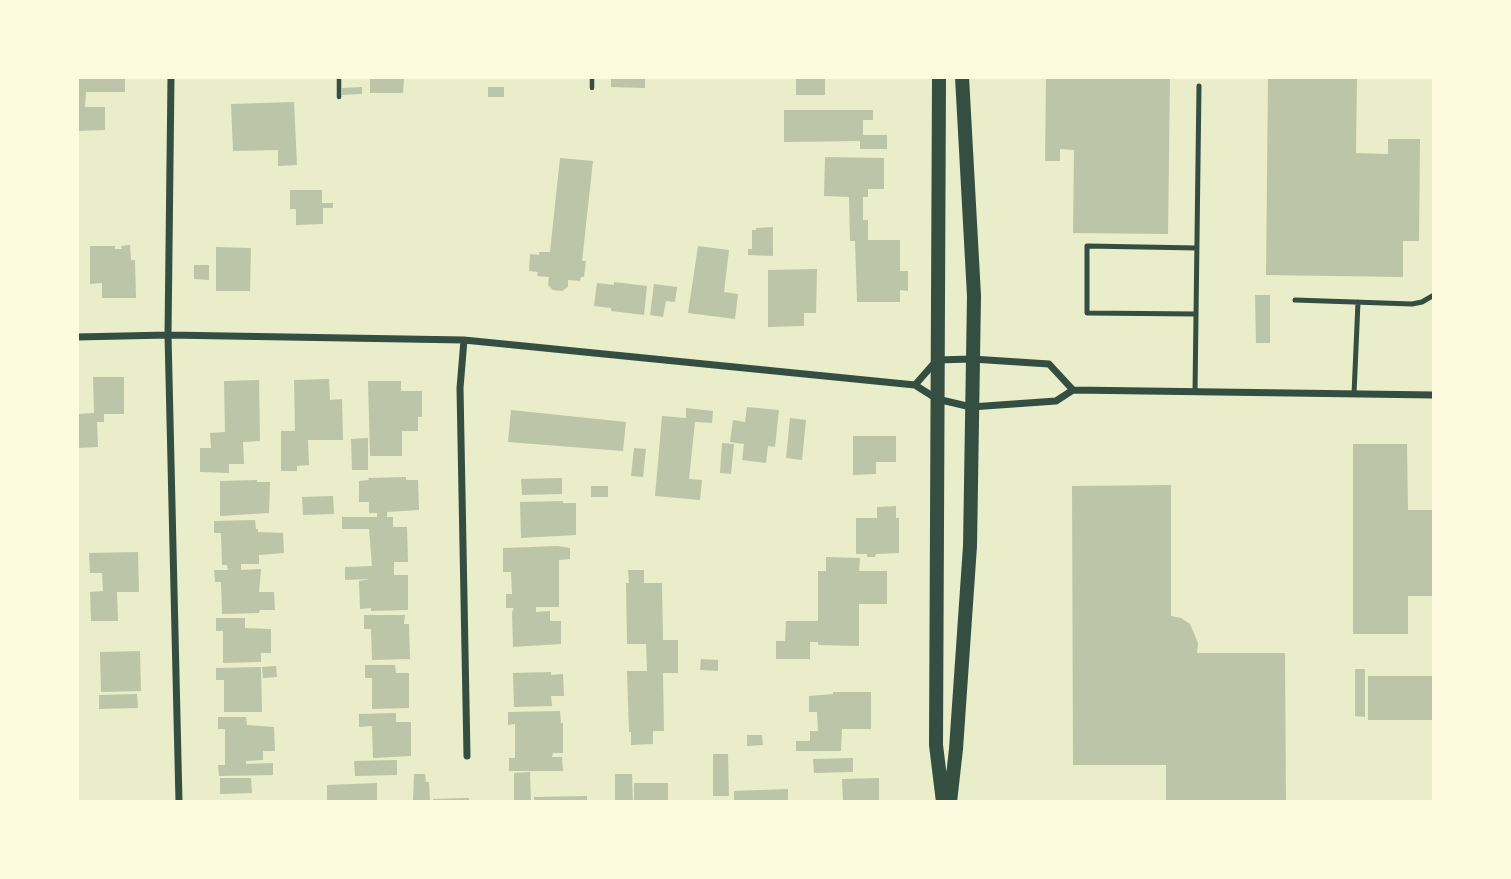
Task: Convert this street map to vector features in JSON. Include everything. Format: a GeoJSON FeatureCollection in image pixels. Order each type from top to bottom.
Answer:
{"type":"FeatureCollection","features":[{"type":"Feature","properties":{"kind":"main road"},"geometry":{"type":"LineString","coordinates":[[939,77],[936,745],[943,802]]}},
{"type":"Feature","properties":{"kind":"main road"},"geometry":{"type":"LineString","coordinates":[[950,802],[969,559],[974,296],[962,77]]}},
{"type":"Feature","properties":{"kind":"street"},"geometry":{"type":"LineString","coordinates":[[171,77],[168,335],[179,802]]}},
{"type":"Feature","properties":{"kind":"street"},"geometry":{"type":"LineString","coordinates":[[77,337],[168,335],[464,341],[915,385],[937,399],[971,407],[1056,401],[1073,390],[1434,395]]}},
{"type":"Feature","properties":{"kind":"street"},"geometry":{"type":"LineString","coordinates":[[464,341],[460,388],[467,756]]}},
{"type":"Feature","properties":{"kind":"street"},"geometry":{"type":"LineString","coordinates":[[915,385],[937,360],[972,359],[1049,364],[1073,390]]}},
{"type":"Feature","properties":{"kind":"lane"},"geometry":{"type":"LineString","coordinates":[[1195,392],[1199,86]]}},
{"type":"Feature","properties":{"kind":"lane"},"geometry":{"type":"LineString","coordinates":[[1196,314],[1087,313],[1087,246],[1197,248]]}},
{"type":"Feature","properties":{"kind":"lane"},"geometry":{"type":"LineString","coordinates":[[1295,300],[1412,304],[1434,295]]}},
{"type":"Feature","properties":{"kind":"lane"},"geometry":{"type":"LineString","coordinates":[[1354,394],[1358,302]]}},
{"type":"Feature","properties":{"kind":"path"},"geometry":{"type":"LineString","coordinates":[[339,77],[339,97]]}},
{"type":"Feature","properties":{"kind":"path"},"geometry":{"type":"LineString","coordinates":[[592,77],[592,88]]}},
{"type":"Feature","properties":{"kind":"building"},"geometry":{"type":"Polygon","coordinates":[[[77,77],[125,77],[125,92],[86,92],[85,107],[105,107],[105,130],[77,131],[77,77]]]}},
{"type":"Feature","properties":{"kind":"building"},"geometry":{"type":"Polygon","coordinates":[[[370,77],[404,77],[403,93],[370,93],[370,77]]]}},
{"type":"Feature","properties":{"kind":"building"},"geometry":{"type":"Polygon","coordinates":[[[611,77],[645,77],[645,88],[611,87],[611,77]]]}},
{"type":"Feature","properties":{"kind":"building"},"geometry":{"type":"Polygon","coordinates":[[[1046,77],[1170,77],[1168,234],[1073,233],[1074,150],[1060,149],[1060,161],[1045,161],[1046,77]]]}},
{"type":"Feature","properties":{"kind":"building"},"geometry":{"type":"Polygon","coordinates":[[[1268,77],[1357,77],[1356,153],[1388,154],[1388,139],[1420,139],[1419,241],[1403,241],[1403,277],[1266,275],[1268,77]]]}},
{"type":"Feature","properties":{"kind":"building"},"geometry":{"type":"Polygon","coordinates":[[[796,79],[825,79],[825,95],[796,95],[796,79]]]}},
{"type":"Feature","properties":{"kind":"building"},"geometry":{"type":"Polygon","coordinates":[[[362,87],[362,94],[342,95],[342,88],[362,87]]]}},
{"type":"Feature","properties":{"kind":"building"},"geometry":{"type":"Polygon","coordinates":[[[488,87],[504,87],[504,97],[488,97],[488,87]]]}},
{"type":"Feature","properties":{"kind":"building"},"geometry":{"type":"Polygon","coordinates":[[[294,102],[297,165],[278,166],[278,150],[233,151],[231,104],[294,102]]]}},
{"type":"Feature","properties":{"kind":"building"},"geometry":{"type":"Polygon","coordinates":[[[784,110],[873,110],[873,120],[863,120],[863,135],[887,135],[887,149],[860,149],[860,141],[784,142],[784,110]]]}},
{"type":"Feature","properties":{"kind":"building"},"geometry":{"type":"Polygon","coordinates":[[[825,157],[884,158],[884,189],[868,189],[868,197],[863,197],[863,220],[868,220],[868,240],[900,240],[900,271],[908,271],[908,291],[900,290],[900,302],[857,302],[855,241],[850,241],[849,197],[824,196],[825,157]]]}},
{"type":"Feature","properties":{"kind":"building"},"geometry":{"type":"Polygon","coordinates":[[[560,158],[593,161],[582,261],[586,261],[584,277],[581,277],[580,281],[568,280],[568,287],[562,291],[553,290],[548,285],[549,277],[537,276],[538,272],[529,271],[530,254],[550,252],[560,158]]]}},
{"type":"Feature","properties":{"kind":"building"},"geometry":{"type":"Polygon","coordinates":[[[290,190],[322,190],[322,203],[333,203],[333,208],[323,208],[323,224],[296,225],[296,209],[290,209],[290,190]]]}},
{"type":"Feature","properties":{"kind":"building"},"geometry":{"type":"Polygon","coordinates":[[[773,227],[773,256],[748,255],[748,249],[752,249],[752,230],[773,227]]]}},
{"type":"Feature","properties":{"kind":"building"},"geometry":{"type":"Polygon","coordinates":[[[130,245],[131,260],[135,260],[136,298],[102,298],[102,283],[90,284],[90,246],[115,246],[115,249],[122,249],[121,246],[130,245]]]}},
{"type":"Feature","properties":{"kind":"building"},"geometry":{"type":"Polygon","coordinates":[[[698,246],[729,250],[724,292],[738,294],[735,319],[688,313],[698,246]]]}},
{"type":"Feature","properties":{"kind":"building"},"geometry":{"type":"Polygon","coordinates":[[[216,247],[251,248],[250,291],[216,291],[216,247]]]}},
{"type":"Feature","properties":{"kind":"building"},"geometry":{"type":"Polygon","coordinates":[[[194,265],[209,265],[209,280],[194,279],[194,265]]]}},
{"type":"Feature","properties":{"kind":"building"},"geometry":{"type":"Polygon","coordinates":[[[817,269],[816,313],[804,313],[804,326],[768,327],[768,270],[817,269]]]}},
{"type":"Feature","properties":{"kind":"building"},"geometry":{"type":"Polygon","coordinates":[[[614,282],[647,286],[644,315],[594,306],[597,283],[614,285],[614,282]]]}},
{"type":"Feature","properties":{"kind":"building"},"geometry":{"type":"Polygon","coordinates":[[[654,284],[677,287],[675,302],[666,301],[663,317],[650,315],[654,284]]]}},
{"type":"Feature","properties":{"kind":"building"},"geometry":{"type":"Polygon","coordinates":[[[1255,295],[1270,295],[1270,343],[1256,343],[1255,295]]]}},
{"type":"Feature","properties":{"kind":"building"},"geometry":{"type":"Polygon","coordinates":[[[93,377],[124,377],[124,414],[104,414],[104,422],[97,422],[98,447],[77,448],[77,414],[94,413],[93,377]]]}},
{"type":"Feature","properties":{"kind":"building"},"geometry":{"type":"Polygon","coordinates":[[[329,379],[330,400],[342,399],[343,440],[308,440],[309,465],[297,466],[297,471],[281,471],[281,431],[295,431],[294,380],[329,379]]]}},
{"type":"Feature","properties":{"kind":"building"},"geometry":{"type":"Polygon","coordinates":[[[259,380],[260,441],[243,442],[244,464],[229,464],[229,473],[200,472],[200,448],[211,448],[210,433],[225,432],[224,381],[259,380]]]}},
{"type":"Feature","properties":{"kind":"building"},"geometry":{"type":"Polygon","coordinates":[[[368,381],[401,381],[401,391],[422,391],[422,417],[418,417],[418,431],[402,431],[402,456],[370,456],[368,381]]]}},
{"type":"Feature","properties":{"kind":"building"},"geometry":{"type":"Polygon","coordinates":[[[747,407],[779,410],[775,447],[768,446],[766,463],[742,460],[744,444],[730,442],[733,420],[745,422],[747,407]]]}},
{"type":"Feature","properties":{"kind":"building"},"geometry":{"type":"Polygon","coordinates":[[[686,408],[713,411],[712,423],[695,422],[689,479],[702,480],[700,500],[655,496],[662,416],[686,418],[686,408]]]}},
{"type":"Feature","properties":{"kind":"building"},"geometry":{"type":"Polygon","coordinates":[[[511,410],[626,422],[623,451],[508,442],[511,410]]]}},
{"type":"Feature","properties":{"kind":"building"},"geometry":{"type":"Polygon","coordinates":[[[790,418],[806,420],[802,460],[786,458],[790,418]]]}},
{"type":"Feature","properties":{"kind":"building"},"geometry":{"type":"Polygon","coordinates":[[[853,436],[896,436],[896,462],[876,462],[876,474],[853,475],[853,436]]]}},
{"type":"Feature","properties":{"kind":"building"},"geometry":{"type":"Polygon","coordinates":[[[368,438],[368,470],[352,470],[351,439],[368,438]]]}},
{"type":"Feature","properties":{"kind":"building"},"geometry":{"type":"Polygon","coordinates":[[[722,443],[734,444],[731,474],[720,473],[722,443]]]}},
{"type":"Feature","properties":{"kind":"building"},"geometry":{"type":"Polygon","coordinates":[[[1353,444],[1407,444],[1408,510],[1434,510],[1434,596],[1408,596],[1408,634],[1353,634],[1353,444]]]}},
{"type":"Feature","properties":{"kind":"building"},"geometry":{"type":"Polygon","coordinates":[[[634,448],[646,449],[643,477],[631,476],[634,448]]]}},
{"type":"Feature","properties":{"kind":"building"},"geometry":{"type":"Polygon","coordinates":[[[406,477],[406,480],[418,480],[419,510],[387,512],[387,517],[393,517],[393,527],[407,527],[408,562],[394,562],[394,575],[408,575],[408,610],[360,609],[359,581],[370,579],[345,580],[345,567],[372,566],[369,529],[342,529],[342,517],[377,517],[377,513],[369,513],[369,502],[359,502],[359,481],[369,480],[368,478],[406,477]]]}},
{"type":"Feature","properties":{"kind":"building"},"geometry":{"type":"Polygon","coordinates":[[[562,478],[562,494],[522,495],[521,479],[562,478]]]}},
{"type":"Feature","properties":{"kind":"building"},"geometry":{"type":"Polygon","coordinates":[[[220,481],[270,482],[269,513],[220,516],[220,481]]]}},
{"type":"Feature","properties":{"kind":"building"},"geometry":{"type":"Polygon","coordinates":[[[1171,485],[1171,616],[1190,624],[1198,643],[1197,653],[1285,653],[1286,802],[1166,802],[1166,765],[1073,765],[1072,486],[1171,485]]]}},
{"type":"Feature","properties":{"kind":"building"},"geometry":{"type":"Polygon","coordinates":[[[591,486],[608,486],[608,497],[591,497],[591,486]]]}},
{"type":"Feature","properties":{"kind":"building"},"geometry":{"type":"Polygon","coordinates":[[[333,496],[334,514],[303,515],[302,497],[333,496]]]}},
{"type":"Feature","properties":{"kind":"building"},"geometry":{"type":"Polygon","coordinates":[[[520,502],[576,503],[576,535],[521,538],[520,502]]]}},
{"type":"Feature","properties":{"kind":"building"},"geometry":{"type":"Polygon","coordinates":[[[896,506],[896,518],[899,518],[899,553],[876,554],[875,557],[856,554],[856,518],[877,518],[877,507],[896,506]]]}},
{"type":"Feature","properties":{"kind":"building"},"geometry":{"type":"Polygon","coordinates":[[[255,520],[258,532],[283,533],[284,553],[259,555],[259,564],[241,564],[241,570],[261,569],[259,592],[274,592],[275,610],[222,614],[221,582],[215,582],[214,570],[228,570],[227,565],[222,565],[221,533],[214,533],[214,521],[255,520]]]}},
{"type":"Feature","properties":{"kind":"building"},"geometry":{"type":"Polygon","coordinates":[[[503,548],[570,548],[570,559],[559,560],[559,607],[536,607],[536,612],[550,611],[550,621],[561,621],[561,644],[513,647],[514,608],[506,608],[506,594],[512,594],[511,572],[503,572],[503,548]]]}},
{"type":"Feature","properties":{"kind":"building"},"geometry":{"type":"Polygon","coordinates":[[[138,552],[139,592],[117,592],[118,621],[91,621],[90,592],[103,591],[102,573],[90,573],[89,553],[138,552]]]}},
{"type":"Feature","properties":{"kind":"building"},"geometry":{"type":"Polygon","coordinates":[[[826,557],[860,558],[859,571],[887,571],[887,604],[859,604],[859,646],[818,645],[818,642],[810,642],[810,659],[776,659],[776,641],[785,641],[786,621],[818,621],[818,571],[826,571],[826,557]]]}},
{"type":"Feature","properties":{"kind":"building"},"geometry":{"type":"Polygon","coordinates":[[[628,570],[644,570],[644,583],[662,583],[663,640],[678,640],[678,673],[663,673],[664,731],[653,731],[653,744],[631,745],[629,732],[627,671],[647,671],[646,644],[627,644],[628,570]]]}},
{"type":"Feature","properties":{"kind":"building"},"geometry":{"type":"Polygon","coordinates":[[[364,615],[405,615],[404,624],[409,624],[410,659],[372,660],[371,629],[364,629],[364,615]]]}},
{"type":"Feature","properties":{"kind":"building"},"geometry":{"type":"Polygon","coordinates":[[[216,618],[245,618],[245,628],[271,629],[271,653],[261,653],[261,662],[223,663],[223,631],[216,631],[216,618]]]}},
{"type":"Feature","properties":{"kind":"building"},"geometry":{"type":"Polygon","coordinates":[[[140,651],[141,691],[101,692],[100,652],[140,651]]]}},
{"type":"Feature","properties":{"kind":"building"},"geometry":{"type":"Polygon","coordinates":[[[701,659],[718,660],[718,671],[700,670],[701,659]]]}},
{"type":"Feature","properties":{"kind":"building"},"geometry":{"type":"Polygon","coordinates":[[[365,665],[395,665],[396,673],[409,673],[409,708],[372,709],[372,678],[365,678],[365,665]]]}},
{"type":"Feature","properties":{"kind":"building"},"geometry":{"type":"Polygon","coordinates":[[[276,666],[277,677],[263,678],[262,667],[276,666]]]}},
{"type":"Feature","properties":{"kind":"building"},"geometry":{"type":"Polygon","coordinates":[[[261,667],[262,712],[224,712],[224,680],[216,680],[216,668],[261,667]]]}},
{"type":"Feature","properties":{"kind":"building"},"geometry":{"type":"Polygon","coordinates":[[[1355,669],[1365,669],[1365,717],[1355,716],[1355,669]]]}},
{"type":"Feature","properties":{"kind":"building"},"geometry":{"type":"Polygon","coordinates":[[[551,672],[551,675],[563,674],[564,696],[551,696],[552,706],[514,707],[513,673],[551,672]]]}},
{"type":"Feature","properties":{"kind":"building"},"geometry":{"type":"Polygon","coordinates":[[[1368,676],[1434,676],[1434,720],[1368,720],[1368,676]]]}},
{"type":"Feature","properties":{"kind":"building"},"geometry":{"type":"Polygon","coordinates":[[[833,692],[871,692],[871,729],[842,729],[841,751],[796,751],[796,741],[810,741],[810,731],[818,731],[817,712],[809,712],[809,696],[833,692]]]}},
{"type":"Feature","properties":{"kind":"building"},"geometry":{"type":"Polygon","coordinates":[[[137,694],[138,708],[99,709],[99,695],[137,694]]]}},
{"type":"Feature","properties":{"kind":"building"},"geometry":{"type":"Polygon","coordinates":[[[560,711],[563,723],[563,753],[553,753],[552,757],[562,757],[563,771],[509,771],[509,758],[515,758],[515,724],[508,725],[508,712],[560,711]]]}},
{"type":"Feature","properties":{"kind":"building"},"geometry":{"type":"Polygon","coordinates":[[[396,713],[396,722],[411,722],[411,756],[373,758],[372,726],[359,727],[359,714],[396,713]]]}},
{"type":"Feature","properties":{"kind":"building"},"geometry":{"type":"Polygon","coordinates":[[[218,717],[246,717],[247,725],[274,727],[275,751],[263,751],[263,760],[246,761],[246,764],[273,763],[273,775],[219,776],[218,765],[225,765],[225,729],[218,729],[218,717]]]}},
{"type":"Feature","properties":{"kind":"building"},"geometry":{"type":"Polygon","coordinates":[[[747,735],[762,735],[763,745],[747,746],[747,735]]]}},
{"type":"Feature","properties":{"kind":"building"},"geometry":{"type":"Polygon","coordinates":[[[713,754],[728,754],[729,796],[713,796],[713,754]]]}},
{"type":"Feature","properties":{"kind":"building"},"geometry":{"type":"Polygon","coordinates":[[[853,758],[853,772],[814,773],[813,759],[853,758]]]}},
{"type":"Feature","properties":{"kind":"building"},"geometry":{"type":"Polygon","coordinates":[[[397,760],[397,775],[355,776],[354,761],[397,760]]]}},
{"type":"Feature","properties":{"kind":"building"},"geometry":{"type":"Polygon","coordinates":[[[530,772],[531,802],[514,802],[514,773],[530,772]]]}},
{"type":"Feature","properties":{"kind":"building"},"geometry":{"type":"Polygon","coordinates":[[[414,774],[425,774],[426,782],[429,782],[430,802],[413,802],[414,774]]]}},
{"type":"Feature","properties":{"kind":"building"},"geometry":{"type":"Polygon","coordinates":[[[615,774],[632,774],[633,802],[615,802],[615,774]]]}},
{"type":"Feature","properties":{"kind":"building"},"geometry":{"type":"Polygon","coordinates":[[[220,778],[251,778],[252,793],[220,794],[220,778]]]}},
{"type":"Feature","properties":{"kind":"building"},"geometry":{"type":"Polygon","coordinates":[[[879,778],[879,802],[843,802],[842,779],[879,778]]]}},
{"type":"Feature","properties":{"kind":"building"},"geometry":{"type":"Polygon","coordinates":[[[377,783],[377,802],[327,802],[327,785],[377,783]]]}},
{"type":"Feature","properties":{"kind":"building"},"geometry":{"type":"Polygon","coordinates":[[[634,783],[668,783],[668,802],[634,802],[634,783]]]}},
{"type":"Feature","properties":{"kind":"building"},"geometry":{"type":"Polygon","coordinates":[[[788,789],[788,802],[734,802],[734,791],[788,789]]]}},
{"type":"Feature","properties":{"kind":"building"},"geometry":{"type":"Polygon","coordinates":[[[587,796],[587,802],[534,802],[534,797],[587,796]]]}},
{"type":"Feature","properties":{"kind":"building"},"geometry":{"type":"Polygon","coordinates":[[[469,798],[469,802],[433,802],[433,799],[469,798]]]}}]}
